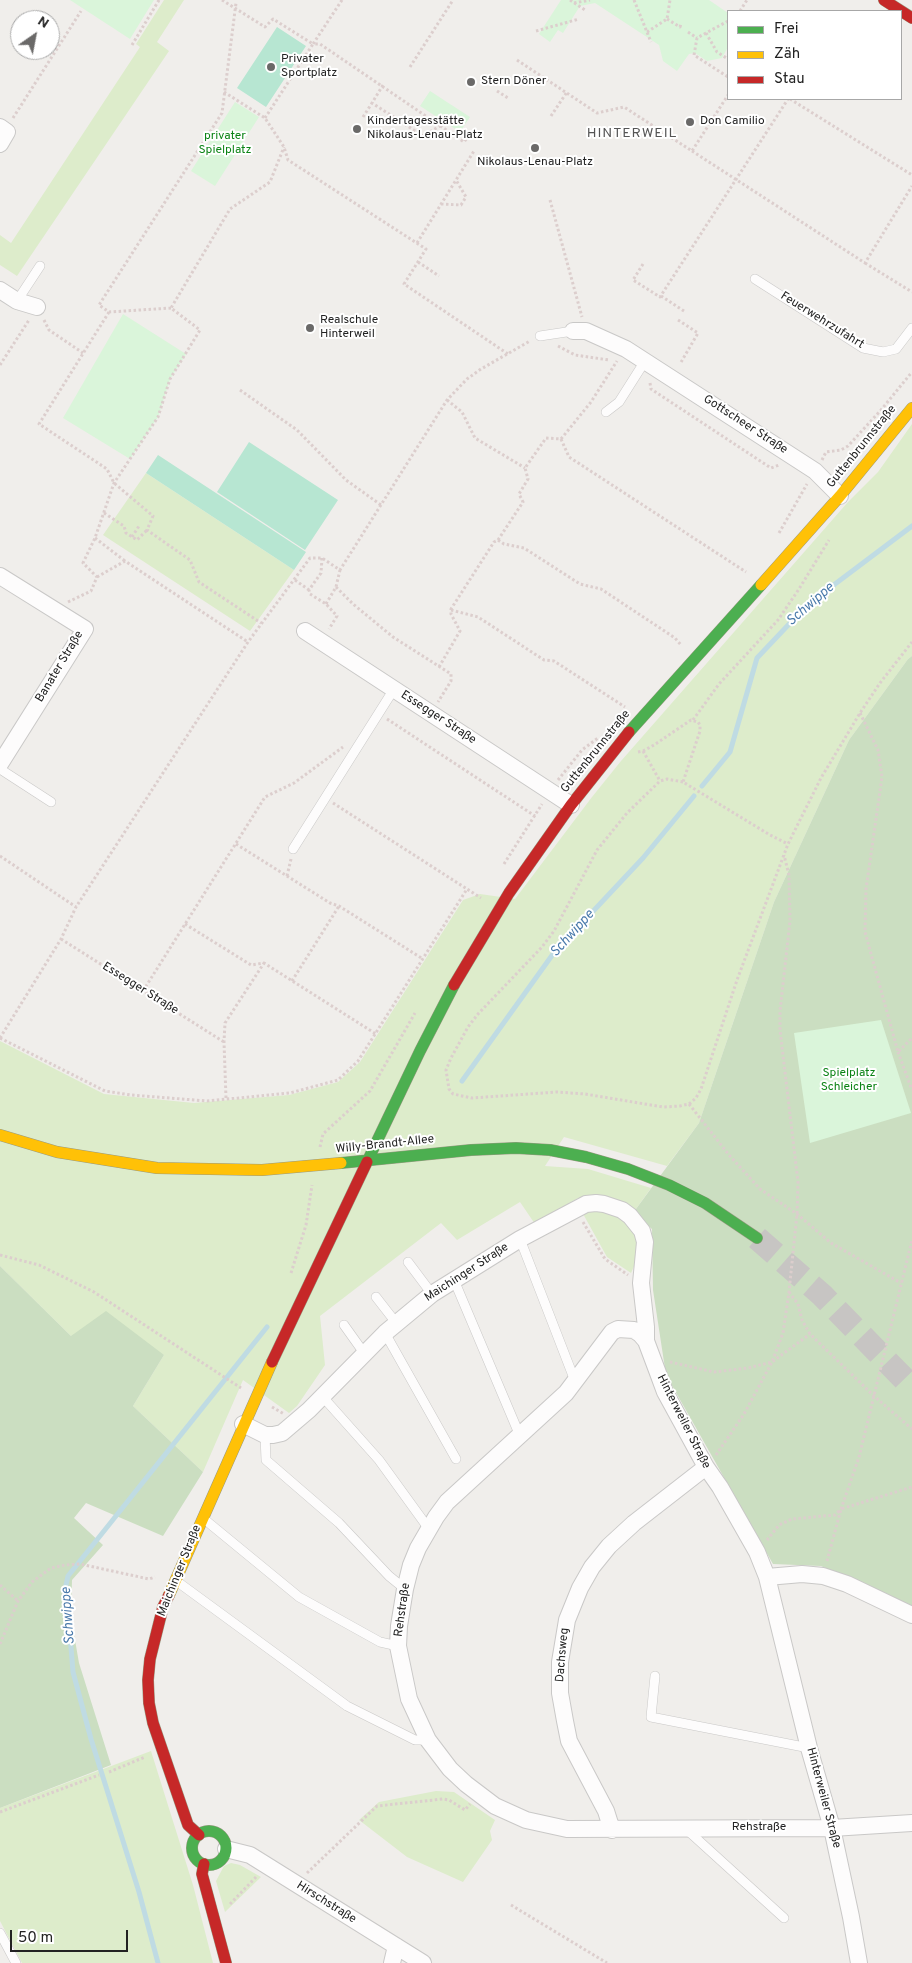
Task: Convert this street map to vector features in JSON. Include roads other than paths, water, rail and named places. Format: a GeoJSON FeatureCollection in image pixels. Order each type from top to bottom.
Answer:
{"type":"FeatureCollection","features":[{"type":"Feature","properties":{"kind":"street"},"geometry":{"type":"LineString","coordinates":[[884,0],[900,10]]}},
{"type":"Feature","properties":{"kind":"street"},"geometry":{"type":"LineString","coordinates":[[0,290],[17,301],[37,307]]}},
{"type":"Feature","properties":{"kind":"street","name":"Gottscheer Straße"},"geometry":{"type":"LineString","coordinates":[[580,331],[642,365],[815,471],[840,496]]}},
{"type":"Feature","properties":{"kind":"street","name":"Guttenbrunnstraße"},"geometry":{"type":"LineString","coordinates":[[369,1160],[445,1000],[509,894],[571,805],[621,742],[840,496],[912,408]]}},
{"type":"Feature","properties":{"kind":"street","name":"Banater Straße"},"geometry":{"type":"LineString","coordinates":[[0,576],[85,629],[0,764]]}},
{"type":"Feature","properties":{"kind":"street","name":"Essegger Straße"},"geometry":{"type":"LineString","coordinates":[[305,631],[571,805]]}},
{"type":"Feature","properties":{"kind":"street","name":"Willy-Brandt-Allee"},"geometry":{"type":"LineString","coordinates":[[0,1135],[57,1152],[156,1168],[262,1170],[471,1150],[516,1148],[550,1150],[586,1157],[628,1169],[669,1185],[705,1203],[757,1238]]}},
{"type":"Feature","properties":{"kind":"street","name":"Maichinger Straße"},"geometry":{"type":"LineString","coordinates":[[199,1835],[188,1825],[152,1717],[148,1680],[150,1659],[163,1607],[243,1424],[369,1160]]}},
{"type":"Feature","properties":{"kind":"street","name":"Hinterweiler Straße"},"geometry":{"type":"LineString","coordinates":[[581,1207],[596,1203],[622,1210],[637,1222],[644,1242],[641,1283],[646,1341],[665,1392],[706,1467],[720,1487],[757,1552],[767,1577],[809,1748],[832,1828],[851,1917],[858,1963]]}},
{"type":"Feature","properties":{"kind":"street","name":"Maichinger Straße"},"geometry":{"type":"LineString","coordinates":[[265,1435],[272,1436],[282,1433],[309,1410],[364,1353],[432,1294],[520,1239],[581,1207]]}},
{"type":"Feature","properties":{"kind":"street","name":"Rehstraße"},"geometry":{"type":"LineString","coordinates":[[646,1341],[634,1330],[618,1329],[612,1332],[575,1382],[554,1405],[447,1502],[429,1529],[411,1565],[399,1626],[398,1646],[409,1699],[428,1740],[450,1769],[479,1795],[496,1806],[526,1820],[567,1829],[832,1828],[912,1823]]}},
{"type":"Feature","properties":{"kind":"street"},"geometry":{"type":"LineString","coordinates":[[243,1424],[265,1435]]}},
{"type":"Feature","properties":{"kind":"street","name":"Dachsweg"},"geometry":{"type":"LineString","coordinates":[[612,1830],[606,1811],[570,1741],[565,1722],[560,1693],[560,1662],[567,1620],[580,1588],[592,1567],[609,1546],[634,1523],[706,1467]]}},
{"type":"Feature","properties":{"kind":"street"},"geometry":{"type":"LineString","coordinates":[[767,1577],[802,1574],[823,1576],[847,1584],[912,1615]]}},
{"type":"Feature","properties":{"kind":"street"},"geometry":{"type":"LineString","coordinates":[[204,1832],[214,1832],[223,1838],[226,1849],[221,1860],[216,1863],[204,1864],[195,1856],[193,1845],[199,1835],[204,1832]]}},
{"type":"Feature","properties":{"kind":"street","name":"Hirschstraße"},"geometry":{"type":"LineString","coordinates":[[226,1849],[250,1855],[423,1963]]}},
{"type":"Feature","properties":{"kind":"street"},"geometry":{"type":"LineString","coordinates":[[204,1864],[202,1874],[226,1963]]}},
{"type":"Feature","properties":{"kind":"street"},"geometry":{"type":"LineString","coordinates":[[392,1963],[396,1946]]}},
{"type":"Feature","properties":{"kind":"lane"},"geometry":{"type":"LineString","coordinates":[[17,301],[40,266]]}},
{"type":"Feature","properties":{"kind":"lane","name":"Feuerwehrzufahrt"},"geometry":{"type":"LineString","coordinates":[[755,279],[863,348],[883,352],[896,349],[912,328]]}},
{"type":"Feature","properties":{"kind":"lane"},"geometry":{"type":"LineString","coordinates":[[540,336],[580,331]]}},
{"type":"Feature","properties":{"kind":"lane"},"geometry":{"type":"LineString","coordinates":[[606,412],[619,402],[642,365]]}},
{"type":"Feature","properties":{"kind":"lane"},"geometry":{"type":"LineString","coordinates":[[293,849],[394,689]]}},
{"type":"Feature","properties":{"kind":"lane"},"geometry":{"type":"LineString","coordinates":[[0,769],[52,802]]}},
{"type":"Feature","properties":{"kind":"lane"},"geometry":{"type":"LineString","coordinates":[[520,1239],[575,1382]]}},
{"type":"Feature","properties":{"kind":"lane"},"geometry":{"type":"LineString","coordinates":[[408,1262],[432,1294]]}},
{"type":"Feature","properties":{"kind":"lane"},"geometry":{"type":"LineString","coordinates":[[454,1280],[520,1436]]}},
{"type":"Feature","properties":{"kind":"lane"},"geometry":{"type":"LineString","coordinates":[[376,1296],[456,1459]]}},
{"type":"Feature","properties":{"kind":"lane"},"geometry":{"type":"LineString","coordinates":[[344,1325],[364,1353]]}},
{"type":"Feature","properties":{"kind":"lane"},"geometry":{"type":"LineString","coordinates":[[322,1396],[379,1460],[429,1529]]}},
{"type":"Feature","properties":{"kind":"lane"},"geometry":{"type":"LineString","coordinates":[[265,1435],[266,1460],[339,1523],[389,1576],[405,1589]]}},
{"type":"Feature","properties":{"kind":"lane"},"geometry":{"type":"LineString","coordinates":[[202,1517],[299,1596],[380,1642],[398,1646]]}},
{"type":"Feature","properties":{"kind":"lane"},"geometry":{"type":"LineString","coordinates":[[175,1580],[347,1706],[415,1740],[428,1740]]}},
{"type":"Feature","properties":{"kind":"lane"},"geometry":{"type":"LineString","coordinates":[[655,1676],[651,1717],[809,1748]]}},
{"type":"Feature","properties":{"kind":"lane"},"geometry":{"type":"LineString","coordinates":[[686,1828],[784,1918]]}},
{"type":"Feature","properties":{"kind":"lane"},"geometry":{"type":"LineString","coordinates":[[0,1933],[16,1963]]}},
{"type":"Feature","properties":{"kind":"waterway","name":"Schwippe"},"geometry":{"type":"LineString","coordinates":[[702,786],[730,752],[757,658],[792,621],[835,584],[912,526]]}},
{"type":"Feature","properties":{"kind":"waterway","name":"Schwippe"},"geometry":{"type":"LineString","coordinates":[[462,1081],[553,954],[643,858],[694,796]]}},
{"type":"Feature","properties":{"kind":"waterway","name":"Schwippe"},"geometry":{"type":"LineString","coordinates":[[158,1963],[139,1892],[91,1739],[73,1672],[66,1585],[68,1576],[267,1327]]}},
{"type":"Feature","properties":{"kind":"tunnel"},"geometry":{"type":"LineString","coordinates":[[757,1238],[822,1295],[912,1387]]}},
{"type":"Feature","properties":{"kind":"place","name":"Privater Sportplatz"},"geometry":{"type":"Point","coordinates":[271,67]}},
{"type":"Feature","properties":{"kind":"place","name":"Stern Döner"},"geometry":{"type":"Point","coordinates":[471,82]}},
{"type":"Feature","properties":{"kind":"place","name":"Don Camilio"},"geometry":{"type":"Point","coordinates":[690,122]}},
{"type":"Feature","properties":{"kind":"place","name":"Kindertagesstätte Nikolaus-Lenau-Platz"},"geometry":{"type":"Point","coordinates":[357,129]}},
{"type":"Feature","properties":{"kind":"place","name":"Nikolaus-Lenau-Platz"},"geometry":{"type":"Point","coordinates":[535,148]}},
{"type":"Feature","properties":{"kind":"place","name":"Realschule Hinterweil"},"geometry":{"type":"Point","coordinates":[310,328]}},
{"type":"Feature","properties":{"kind":"district","name":"HINTERWEIL"},"geometry":{"type":"Point","coordinates":[632,134]}},
{"type":"Feature","properties":{"kind":"park label","name":"privater Spielplatz"},"geometry":{"type":"Point","coordinates":[225,144]}},
{"type":"Feature","properties":{"kind":"park label","name":"Spielplatz Schleicher"},"geometry":{"type":"Point","coordinates":[849,1081]}}]}
